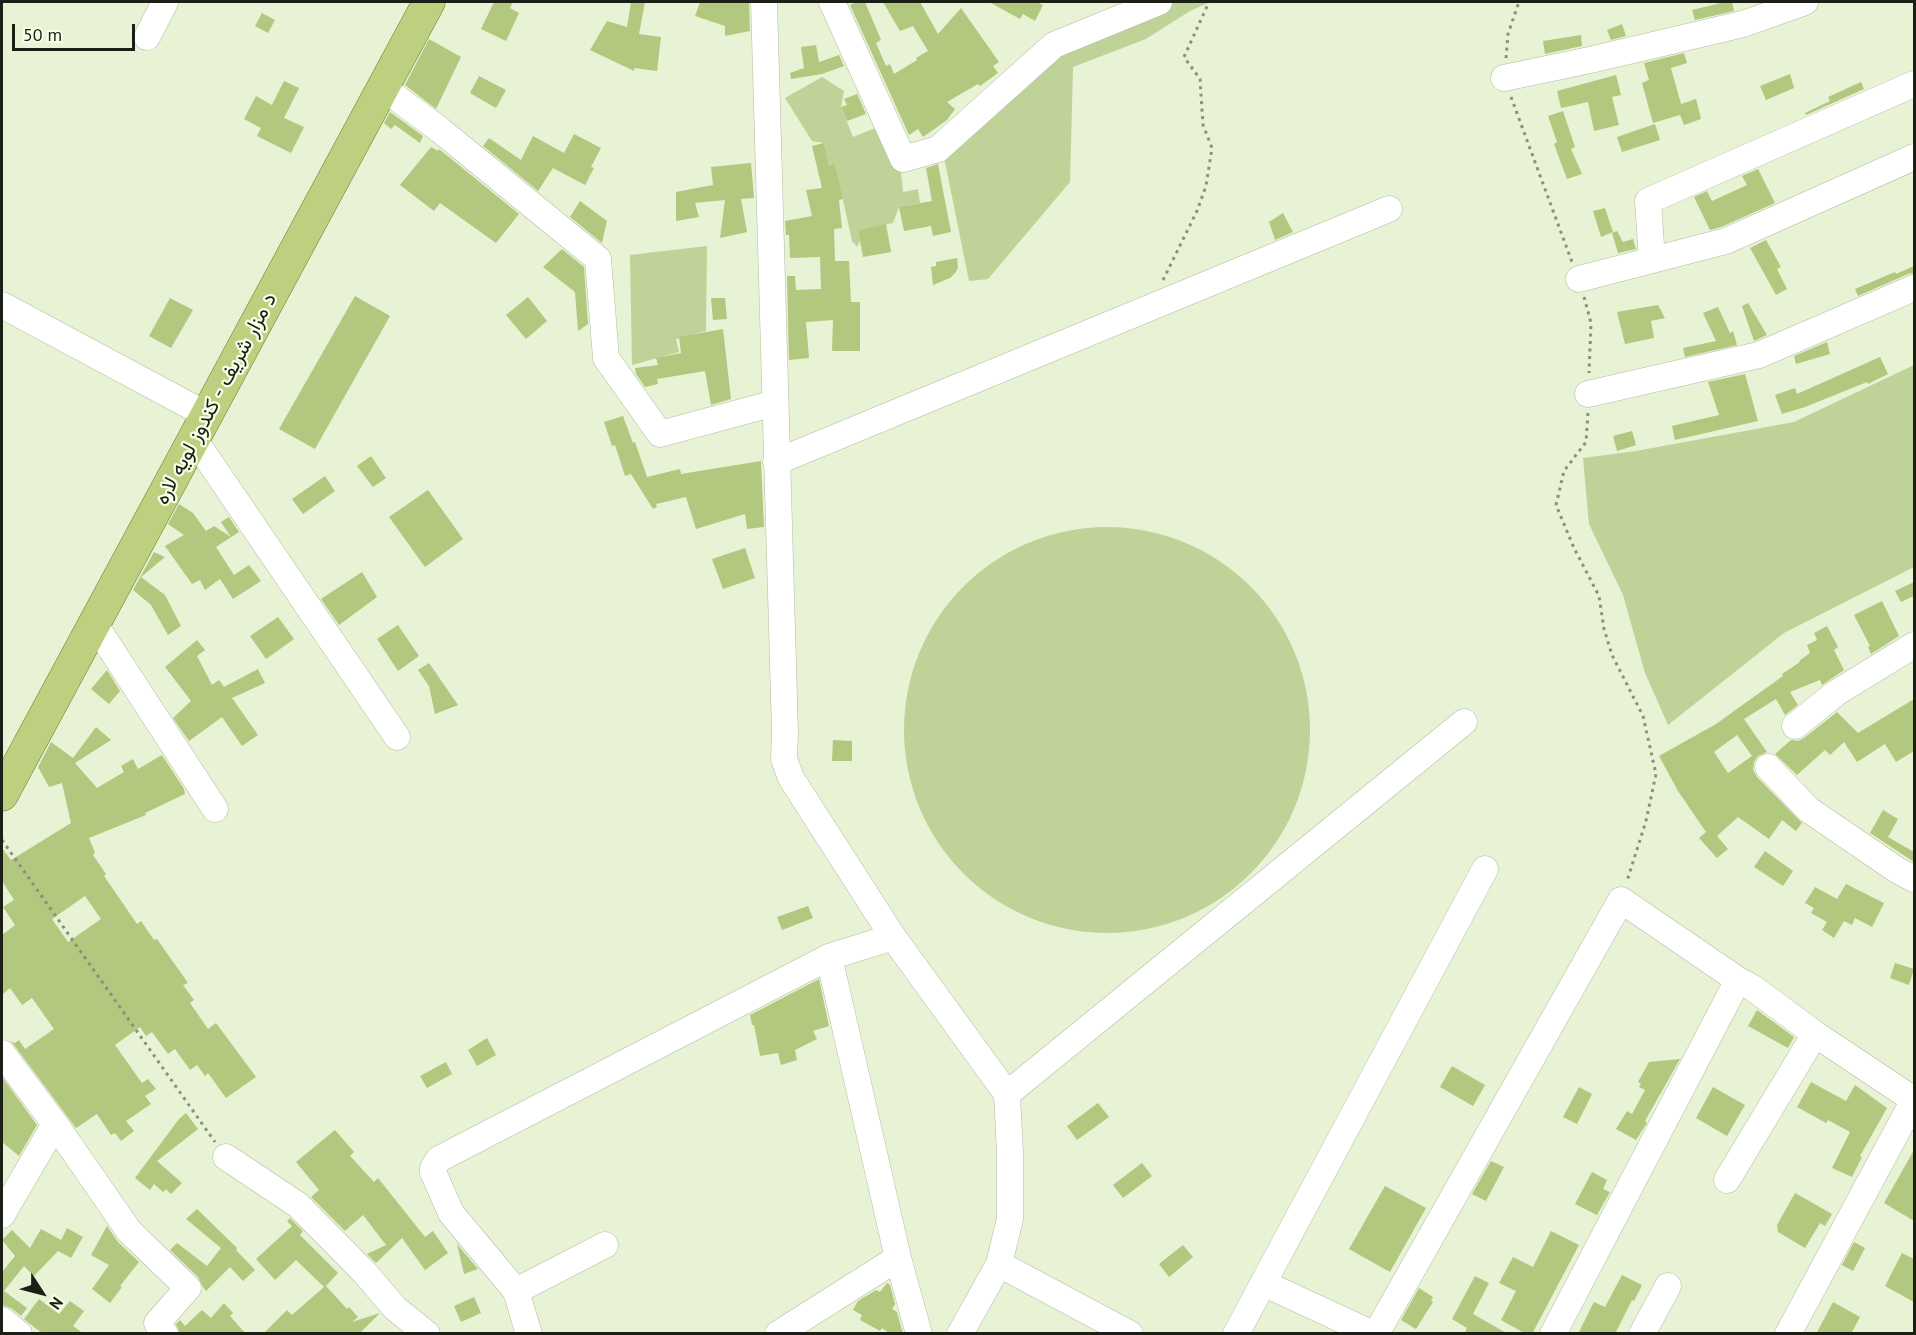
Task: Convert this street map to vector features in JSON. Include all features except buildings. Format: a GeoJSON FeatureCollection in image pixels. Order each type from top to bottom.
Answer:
{"type":"FeatureCollection","features":[{"type":"Feature","properties":{"kind":"main road","name":"د مزار شریف - کندوز لویه لاره"},"geometry":{"type":"LineString","coordinates":[[2,795],[429,2]]}},
{"type":"Feature","properties":{"kind":"street"},"geometry":{"type":"LineString","coordinates":[[147,37],[165,2]]}},
{"type":"Feature","properties":{"kind":"street"},"geometry":{"type":"LineString","coordinates":[[764,2],[784,759],[791,778],[893,937],[1007,1094],[1010,1219],[999,1264],[960,1334]]}},
{"type":"Feature","properties":{"kind":"street"},"geometry":{"type":"LineString","coordinates":[[832,2],[903,159],[938,149],[1054,45],[1159,2]]}},
{"type":"Feature","properties":{"kind":"street"},"geometry":{"type":"LineString","coordinates":[[1504,78],[1743,24],[1805,2]]}},
{"type":"Feature","properties":{"kind":"street"},"geometry":{"type":"LineString","coordinates":[[1652,260],[1648,201],[1914,84]]}},
{"type":"Feature","properties":{"kind":"street"},"geometry":{"type":"LineString","coordinates":[[382,87],[440,130],[598,259],[606,358],[660,434],[775,403]]}},
{"type":"Feature","properties":{"kind":"street"},"geometry":{"type":"LineString","coordinates":[[1578,279],[1726,241],[1914,157]]}},
{"type":"Feature","properties":{"kind":"street"},"geometry":{"type":"LineString","coordinates":[[776,462],[1389,209]]}},
{"type":"Feature","properties":{"kind":"street"},"geometry":{"type":"LineString","coordinates":[[1588,394],[1759,355],[1914,288]]}},
{"type":"Feature","properties":{"kind":"street"},"geometry":{"type":"LineString","coordinates":[[2,305],[200,427],[397,737]]}},
{"type":"Feature","properties":{"kind":"street"},"geometry":{"type":"LineString","coordinates":[[94,623],[215,809]]}},
{"type":"Feature","properties":{"kind":"street"},"geometry":{"type":"LineString","coordinates":[[1795,726],[1836,693],[1914,645]]}},
{"type":"Feature","properties":{"kind":"street"},"geometry":{"type":"LineString","coordinates":[[1007,1094],[1464,722]]}},
{"type":"Feature","properties":{"kind":"street"},"geometry":{"type":"LineString","coordinates":[[1768,767],[1809,810],[1897,870],[1914,879]]}},
{"type":"Feature","properties":{"kind":"street"},"geometry":{"type":"LineString","coordinates":[[1236,1334],[1485,868]]}},
{"type":"Feature","properties":{"kind":"street"},"geometry":{"type":"LineString","coordinates":[[1263,1282],[1375,1334],[1621,900],[1914,1100]]}},
{"type":"Feature","properties":{"kind":"street"},"geometry":{"type":"LineString","coordinates":[[529,1334],[516,1292],[452,1213],[433,1172],[433,1167],[439,1160],[829,957],[893,937]]}},
{"type":"Feature","properties":{"kind":"street"},"geometry":{"type":"LineString","coordinates":[[829,957],[898,1258],[919,1334]]}},
{"type":"Feature","properties":{"kind":"street"},"geometry":{"type":"LineString","coordinates":[[1554,1334],[1737,980]]}},
{"type":"Feature","properties":{"kind":"street"},"geometry":{"type":"LineString","coordinates":[[1727,1180],[1815,1034]]}},
{"type":"Feature","properties":{"kind":"street"},"geometry":{"type":"LineString","coordinates":[[2,1053],[56,1125],[129,1230],[188,1288],[157,1323],[165,1334]]}},
{"type":"Feature","properties":{"kind":"street"},"geometry":{"type":"LineString","coordinates":[[1788,1334],[1908,1111],[1914,1107]]}},
{"type":"Feature","properties":{"kind":"street"},"geometry":{"type":"LineString","coordinates":[[2,1215],[56,1125]]}},
{"type":"Feature","properties":{"kind":"street"},"geometry":{"type":"LineString","coordinates":[[226,1157],[298,1205],[365,1273],[395,1308],[427,1334]]}},
{"type":"Feature","properties":{"kind":"street"},"geometry":{"type":"LineString","coordinates":[[516,1292],[605,1245]]}},
{"type":"Feature","properties":{"kind":"street"},"geometry":{"type":"LineString","coordinates":[[778,1334],[898,1258]]}},
{"type":"Feature","properties":{"kind":"street"},"geometry":{"type":"LineString","coordinates":[[999,1264],[1130,1334]]}},
{"type":"Feature","properties":{"kind":"street"},"geometry":{"type":"LineString","coordinates":[[1642,1334],[1668,1286]]}},
{"type":"Feature","properties":{"kind":"street"},"geometry":{"type":"LineString","coordinates":[[2,1320],[19,1334]]}},
{"type":"Feature","properties":{"kind":"path"},"geometry":{"type":"LineString","coordinates":[[1149,308],[1197,211],[1206,186],[1212,148],[1203,125],[1200,79],[1184,57],[1209,2]]}},
{"type":"Feature","properties":{"kind":"path"},"geometry":{"type":"LineString","coordinates":[[1519,2],[1508,34],[1504,78],[1578,279],[1591,324],[1586,442],[1564,471],[1557,505],[1574,549],[1599,596],[1604,629],[1612,655],[1643,716],[1656,774],[1646,821],[1621,900]]}},
{"type":"Feature","properties":{"kind":"path"},"geometry":{"type":"LineString","coordinates":[[2,840],[226,1157]]}},
{"type":"Feature","properties":{"kind":"green space"},"geometry":{"type":"Polygon","coordinates":[[[1134,2],[1210,2],[1190,11],[1146,39],[1073,67],[1070,182],[988,279],[969,281],[939,132],[1134,2]]]}},
{"type":"Feature","properties":{"kind":"green space"},"geometry":{"type":"Polygon","coordinates":[[[822,77],[844,91],[841,107],[853,137],[878,127],[900,163],[903,192],[918,189],[920,203],[899,207],[893,223],[858,230],[860,241],[857,247],[852,241],[835,164],[829,165],[824,143],[812,141],[785,98],[822,77]]]}},
{"type":"Feature","properties":{"kind":"green space"},"geometry":{"type":"Polygon","coordinates":[[[707,246],[706,331],[676,339],[679,352],[632,365],[630,255],[707,246]]]}},
{"type":"Feature","properties":{"kind":"green space"},"geometry":{"type":"Polygon","coordinates":[[[1914,365],[1914,567],[1784,633],[1668,725],[1645,673],[1623,595],[1589,524],[1583,458],[1636,451],[1794,422],[1914,365]]]}},
{"type":"Feature","properties":{"kind":"green space"},"geometry":{"type":"Polygon","coordinates":[[[1107,527],[1147,531],[1185,542],[1220,561],[1251,586],[1276,617],[1295,652],[1306,690],[1310,730],[1306,770],[1295,808],[1276,843],[1251,874],[1220,899],[1185,918],[1147,929],[1107,933],[1067,929],[1029,918],[994,899],[963,874],[938,843],[919,808],[908,770],[904,730],[908,690],[919,652],[938,617],[963,586],[994,561],[1029,542],[1067,531],[1107,527]]]}}]}
